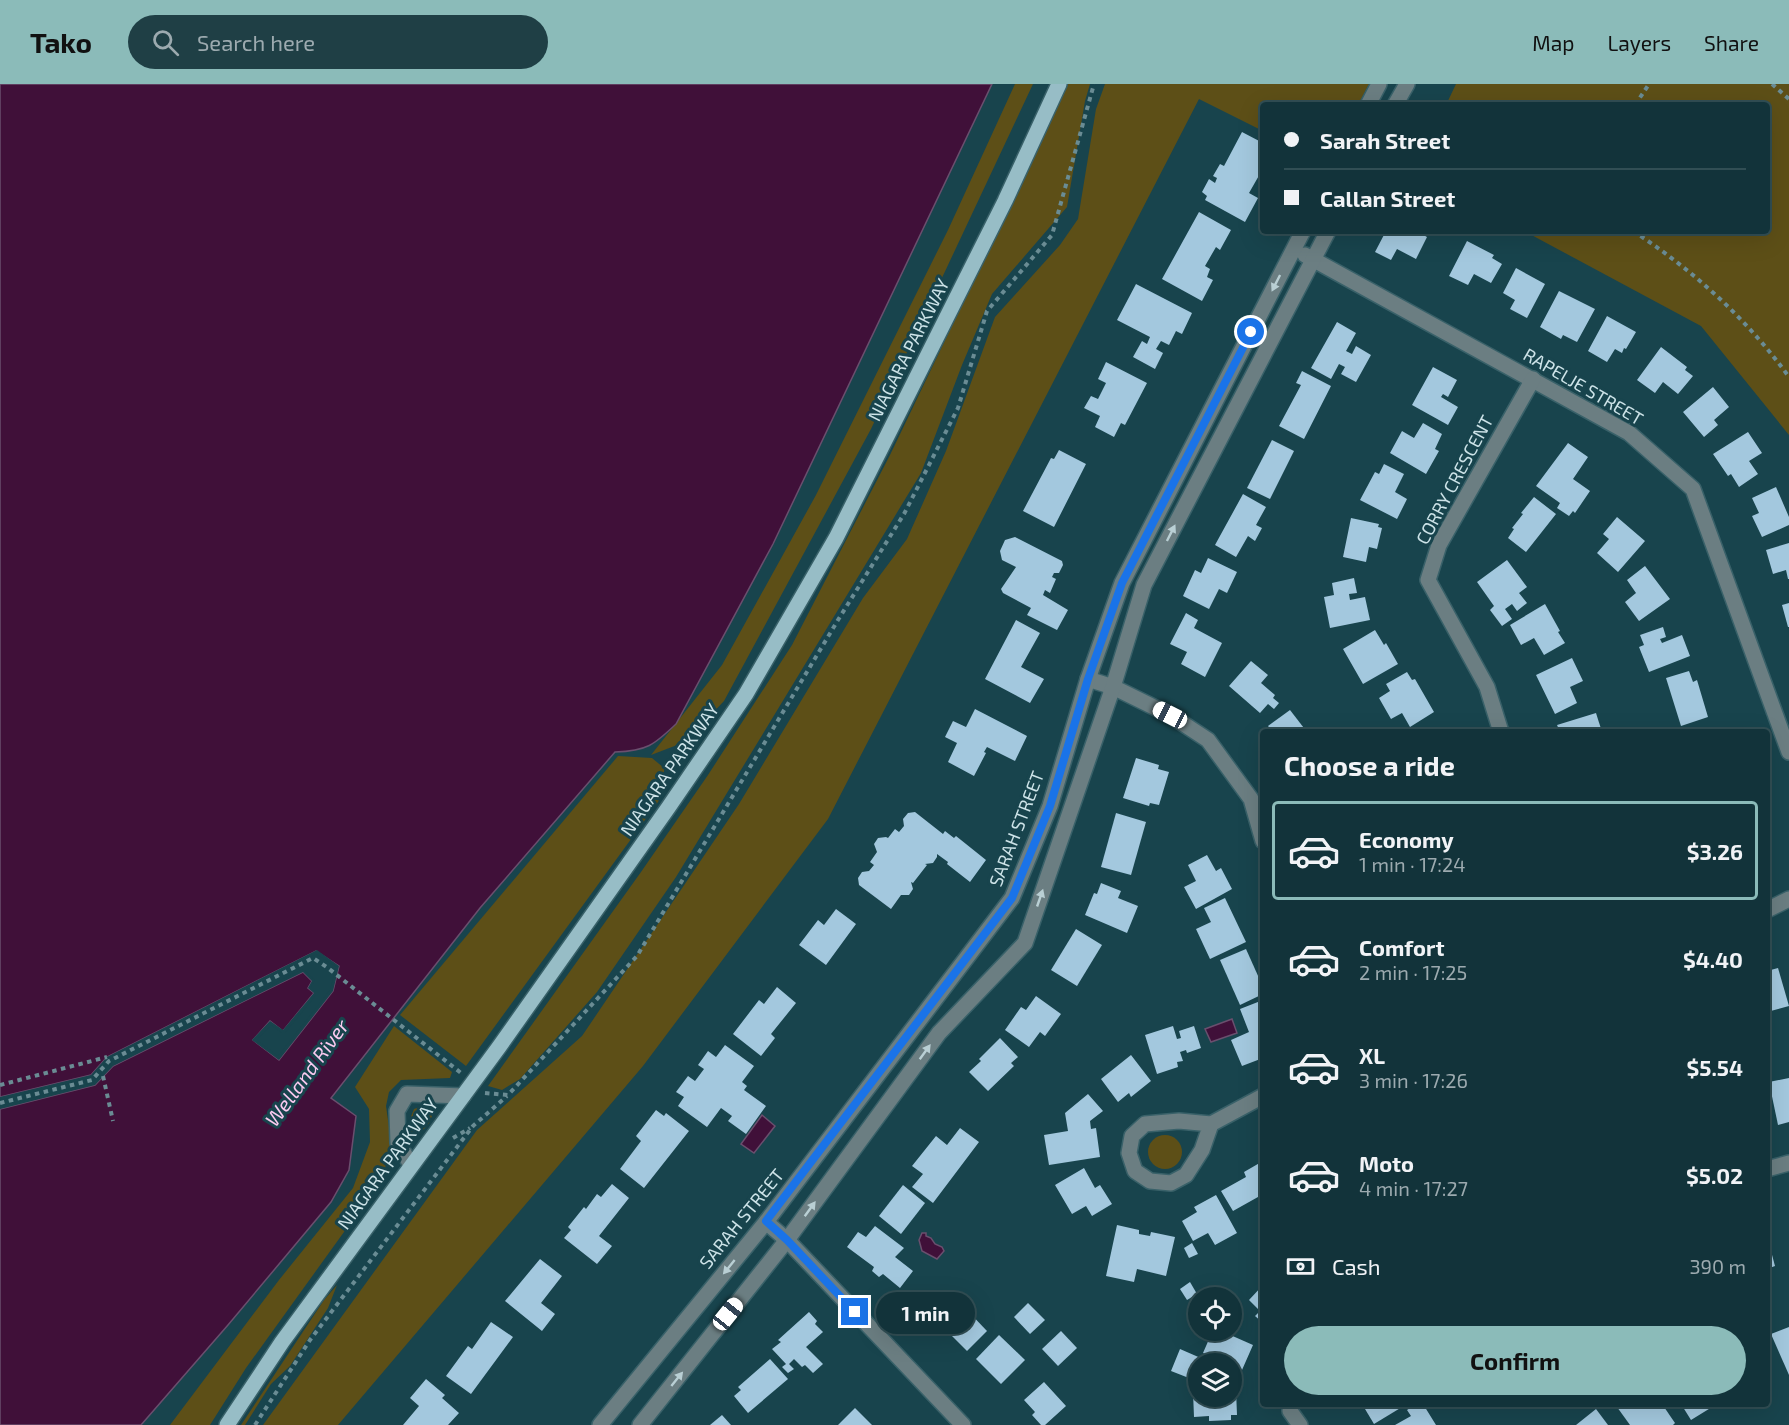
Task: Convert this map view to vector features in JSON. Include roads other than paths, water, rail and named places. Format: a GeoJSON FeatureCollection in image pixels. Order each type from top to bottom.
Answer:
{"type":"FeatureCollection","features":[{"type":"Feature","properties":{"kind":"main road","name":"NIAGARA PARKWAY"},"geometry":{"type":"LineString","coordinates":[[227,1425],[282,1342],[473,1082],[668,808],[746,694],[836,538],[1005,201],[1059,84]]}},
{"type":"Feature","properties":{"kind":"street"},"geometry":{"type":"LineString","coordinates":[[1370,102],[1379,84]]}},
{"type":"Feature","properties":{"kind":"street"},"geometry":{"type":"LineString","coordinates":[[1397,102],[1407,84]]}},
{"type":"Feature","properties":{"kind":"street","name":"SARAH STREET"},"geometry":{"type":"LineString","coordinates":[[600,1425],[766,1221],[1012,898],[1050,806],[1088,679],[1122,583],[1302,234]]}},
{"type":"Feature","properties":{"kind":"street"},"geometry":{"type":"LineString","coordinates":[[640,1425],[787,1240],[939,1033],[1025,943],[1113,687],[1144,585],[1326,234]]}},
{"type":"Feature","properties":{"kind":"street","name":"RAPELJE STREET"},"geometry":{"type":"LineString","coordinates":[[1294,249],[1629,433],[1693,489],[1789,752]]}},
{"type":"Feature","properties":{"kind":"street","name":"CORRY CRESCENT"},"geometry":{"type":"LineString","coordinates":[[1500,729],[1487,687],[1428,580],[1439,545],[1533,379]]}},
{"type":"Feature","properties":{"kind":"street"},"geometry":{"type":"LineString","coordinates":[[1088,679],[1113,687],[1170,715],[1208,740],[1251,799],[1260,830]]}},
{"type":"Feature","properties":{"kind":"street"},"geometry":{"type":"LineString","coordinates":[[1770,908],[1789,899]]}},
{"type":"Feature","properties":{"kind":"street"},"geometry":{"type":"LineString","coordinates":[[921,1019],[939,1033]]}},
{"type":"Feature","properties":{"kind":"street"},"geometry":{"type":"LineString","coordinates":[[411,1165],[398,1143],[397,1112],[407,1094],[462,1096]]}},
{"type":"Feature","properties":{"kind":"street"},"geometry":{"type":"LineString","coordinates":[[1211,1124],[1202,1150],[1186,1175],[1171,1183],[1150,1180],[1135,1171],[1129,1153],[1132,1136],[1144,1124],[1179,1121],[1211,1124],[1260,1098]]}},
{"type":"Feature","properties":{"kind":"street"},"geometry":{"type":"LineString","coordinates":[[1770,1167],[1789,1163]]}},
{"type":"Feature","properties":{"kind":"street"},"geometry":{"type":"LineString","coordinates":[[766,1221],[787,1240],[963,1425]]}},
{"type":"Feature","properties":{"kind":"street"},"geometry":{"type":"LineString","coordinates":[[1291,1407],[1290,1411],[1300,1425]]}},
{"type":"Feature","properties":{"kind":"water","name":"Welland River"},"geometry":{"type":"Polygon","coordinates":[[[0,84],[992,84],[773,544],[676,724],[649,746],[615,752],[480,908],[331,1098],[356,1116],[349,1170],[331,1202],[141,1425],[0,1425],[0,1109],[95,1085],[113,1066],[303,972],[312,981],[308,988],[314,993],[283,1031],[270,1021],[253,1040],[279,1060],[333,991],[339,966],[316,951],[107,1057],[91,1075],[0,1097],[0,84]]]}},
{"type":"Feature","properties":{"kind":"water"},"geometry":{"type":"Polygon","coordinates":[[[1232,1019],[1237,1033],[1211,1042],[1205,1029],[1232,1019]]]}},
{"type":"Feature","properties":{"kind":"water"},"geometry":{"type":"Polygon","coordinates":[[[762,1115],[775,1126],[754,1153],[741,1144],[762,1115]]]}},
{"type":"Feature","properties":{"kind":"water"},"geometry":{"type":"Polygon","coordinates":[[[922,1233],[926,1233],[926,1236],[931,1238],[935,1244],[942,1247],[944,1251],[937,1259],[922,1251],[919,1240],[922,1233]]]}}]}
